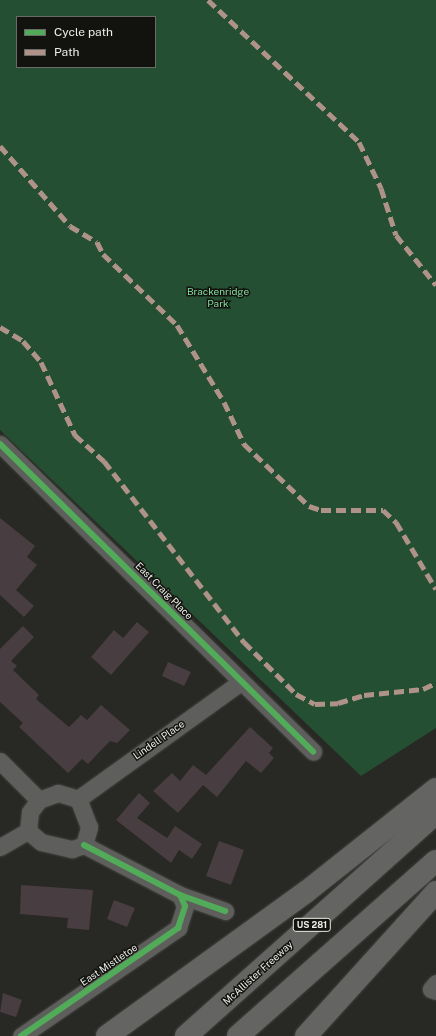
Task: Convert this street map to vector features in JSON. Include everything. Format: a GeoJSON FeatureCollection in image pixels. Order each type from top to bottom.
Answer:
{"type":"FeatureCollection","features":[{"type":"Feature","properties":{"kind":"highway"},"geometry":{"type":"LineString","coordinates":[[107,1036],[312,887],[436,789]]}},
{"type":"Feature","properties":{"kind":"highway","name":"McAllister Freeway"},"geometry":{"type":"LineString","coordinates":[[186,1036],[436,813]]}},
{"type":"Feature","properties":{"kind":"highway"},"geometry":{"type":"LineString","coordinates":[[238,1036],[436,861]]}},
{"type":"Feature","properties":{"kind":"highway"},"geometry":{"type":"LineString","coordinates":[[306,1036],[436,892]]}},
{"type":"Feature","properties":{"kind":"street","name":"East Craig Place"},"geometry":{"type":"LineString","coordinates":[[0,444],[313,752]]}},
{"type":"Feature","properties":{"kind":"street","name":"Lindell Place"},"geometry":{"type":"LineString","coordinates":[[78,799],[241,682]]}},
{"type":"Feature","properties":{"kind":"street"},"geometry":{"type":"LineString","coordinates":[[0,761],[39,800]]}},
{"type":"Feature","properties":{"kind":"street"},"geometry":{"type":"LineString","coordinates":[[28,831],[30,812],[39,800],[58,793],[78,799],[89,827],[84,845]]}},
{"type":"Feature","properties":{"kind":"street"},"geometry":{"type":"LineString","coordinates":[[28,831],[56,848],[72,850],[84,845]]}},
{"type":"Feature","properties":{"kind":"street"},"geometry":{"type":"LineString","coordinates":[[0,847],[28,831]]}},
{"type":"Feature","properties":{"kind":"street"},"geometry":{"type":"LineString","coordinates":[[84,845],[180,895],[225,910]]}},
{"type":"Feature","properties":{"kind":"street","name":"East Mistletoe"},"geometry":{"type":"LineString","coordinates":[[21,1036],[178,928],[185,906],[180,895]]}},
{"type":"Feature","properties":{"kind":"green space","name":"Brackenridge Park"},"geometry":{"type":"Polygon","coordinates":[[[0,0],[436,0],[436,728],[361,776],[0,430],[0,0]]]}},
{"type":"Feature","properties":{"kind":"building"},"geometry":{"type":"Polygon","coordinates":[[[0,518],[35,546],[27,557],[37,565],[16,590],[34,606],[24,617],[0,595],[0,518]]]}},
{"type":"Feature","properties":{"kind":"building"},"geometry":{"type":"Polygon","coordinates":[[[137,622],[149,632],[111,675],[91,657],[114,630],[123,638],[137,622]]]}},
{"type":"Feature","properties":{"kind":"building"},"geometry":{"type":"Polygon","coordinates":[[[23,626],[34,637],[11,661],[17,666],[13,670],[39,695],[36,699],[69,727],[81,715],[87,720],[101,705],[130,730],[117,743],[110,741],[88,764],[82,759],[68,773],[19,727],[23,723],[0,702],[0,649],[23,626]]]}},
{"type":"Feature","properties":{"kind":"building"},"geometry":{"type":"Polygon","coordinates":[[[168,662],[191,672],[184,686],[162,676],[168,662]]]}},
{"type":"Feature","properties":{"kind":"building"},"geometry":{"type":"Polygon","coordinates":[[[250,727],[273,748],[269,753],[274,758],[261,773],[246,761],[217,797],[203,785],[178,813],[153,791],[172,773],[180,781],[193,765],[206,775],[250,727]]]}},
{"type":"Feature","properties":{"kind":"building"},"geometry":{"type":"Polygon","coordinates":[[[139,793],[150,803],[137,818],[167,838],[175,826],[202,844],[192,859],[179,850],[171,863],[116,820],[139,793]]]}},
{"type":"Feature","properties":{"kind":"building"},"geometry":{"type":"Polygon","coordinates":[[[219,841],[244,850],[231,885],[206,876],[219,841]]]}},
{"type":"Feature","properties":{"kind":"building"},"geometry":{"type":"Polygon","coordinates":[[[21,885],[93,890],[89,930],[67,928],[68,918],[20,914],[21,885]]]}},
{"type":"Feature","properties":{"kind":"building"},"geometry":{"type":"Polygon","coordinates":[[[114,900],[135,908],[127,927],[107,919],[114,900]]]}},
{"type":"Feature","properties":{"kind":"building"},"geometry":{"type":"Polygon","coordinates":[[[3,993],[22,1000],[16,1017],[0,1012],[3,993]]]}},
{"type":"Feature","properties":{"kind":"marked path"},"geometry":{"type":"LineString","coordinates":[[208,0],[359,142],[381,188],[396,235],[436,285]]}},
{"type":"Feature","properties":{"kind":"marked path"},"geometry":{"type":"LineString","coordinates":[[0,146],[70,226],[97,242],[103,254],[177,325],[224,402],[244,444],[309,506],[321,510],[383,510],[396,522],[436,589]]}},
{"type":"Feature","properties":{"kind":"marked path"},"geometry":{"type":"LineString","coordinates":[[0,327],[23,341],[41,362],[75,435],[104,461],[244,642],[296,694],[315,704],[338,703],[364,695],[423,689],[436,683]]}},
{"type":"Feature","properties":{"kind":"cycle path"},"geometry":{"type":"LineString","coordinates":[[0,444],[313,752]]}},
{"type":"Feature","properties":{"kind":"cycle path"},"geometry":{"type":"LineString","coordinates":[[84,845],[180,895],[225,911]]}},
{"type":"Feature","properties":{"kind":"cycle path"},"geometry":{"type":"LineString","coordinates":[[21,1036],[178,928],[185,906],[180,895]]}}]}
